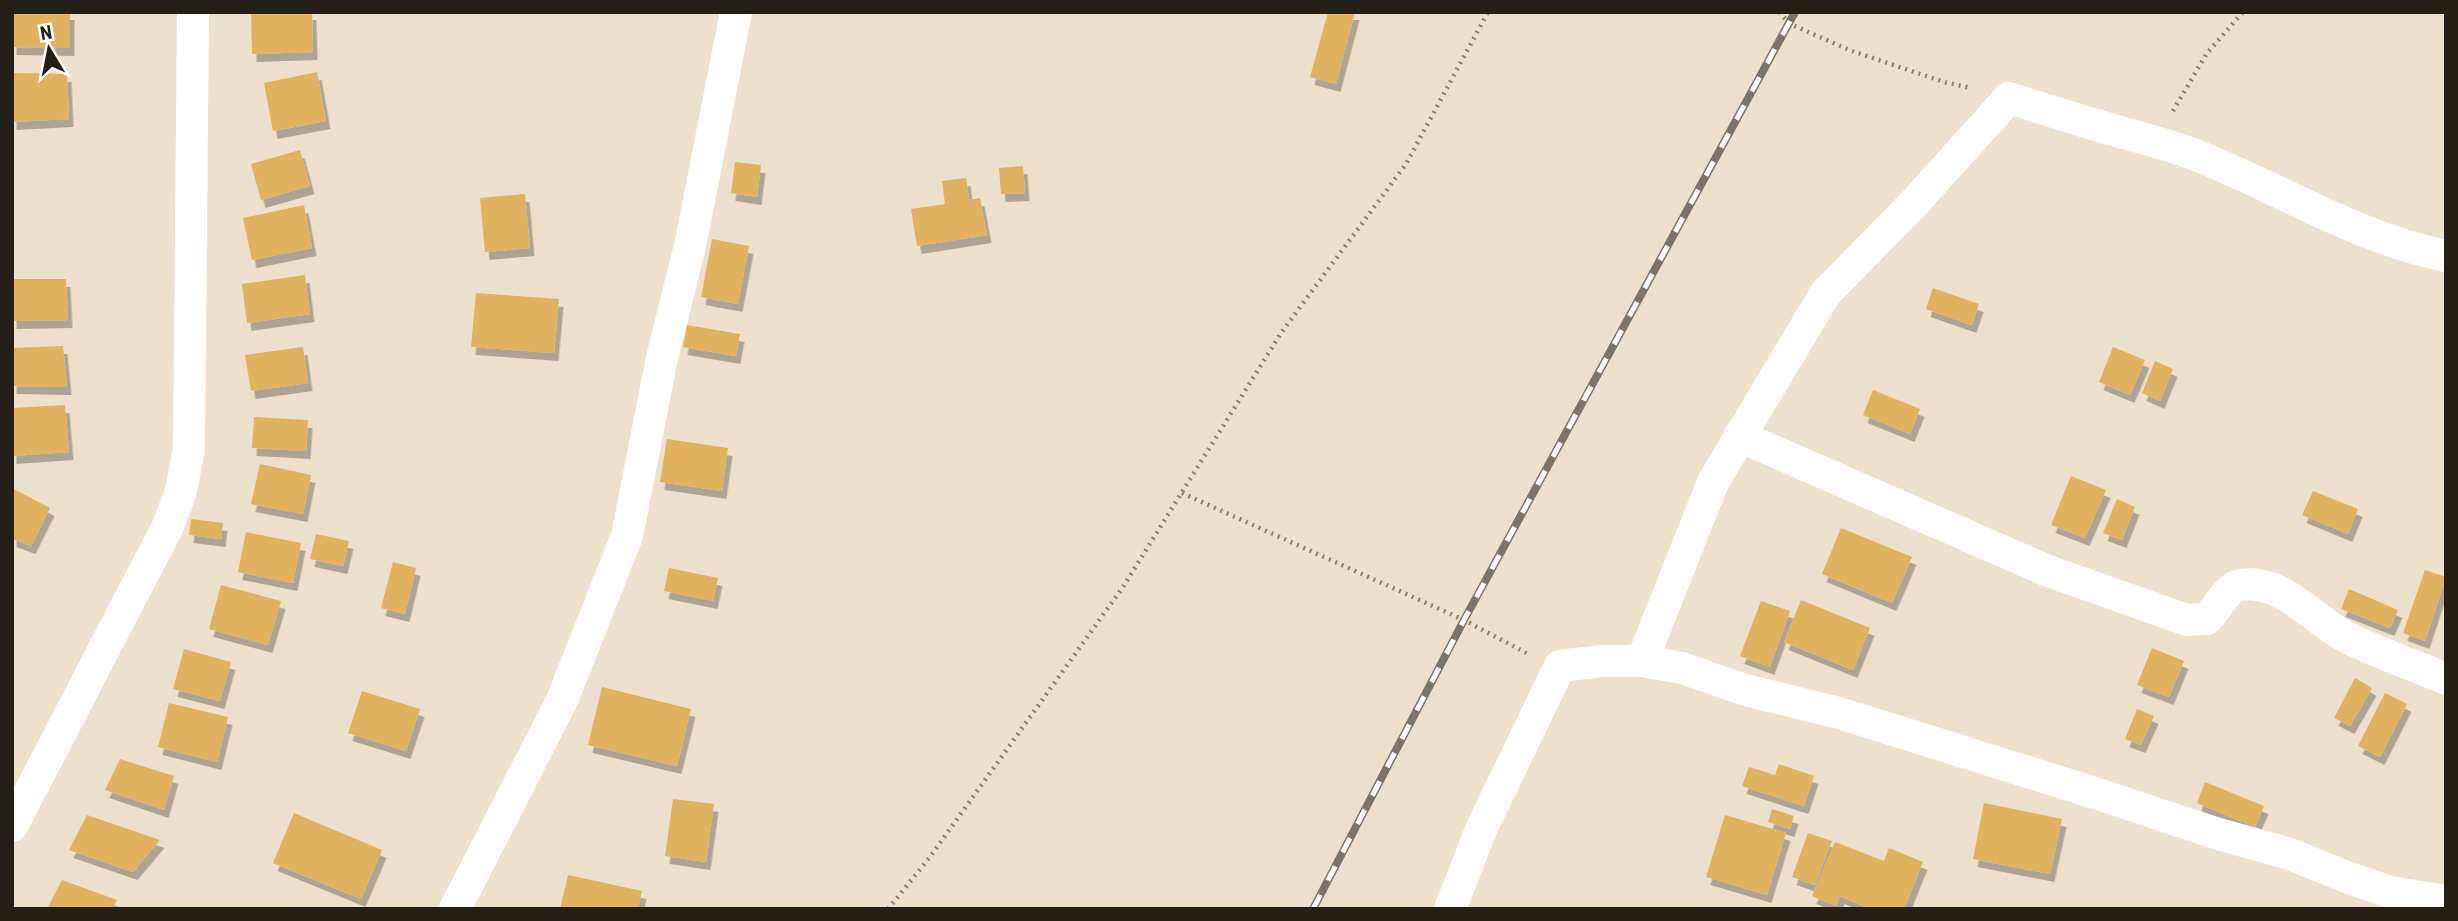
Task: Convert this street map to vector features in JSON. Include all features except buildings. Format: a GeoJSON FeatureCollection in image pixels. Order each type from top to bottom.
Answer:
{"type":"FeatureCollection","features":[{"type":"Feature","properties":{"kind":"street"},"geometry":{"type":"LineString","coordinates":[[12,826],[168,526],[181,491],[189,448],[193,12]]}},
{"type":"Feature","properties":{"kind":"street"},"geometry":{"type":"LineString","coordinates":[[455,909],[562,700],[626,536],[662,358],[690,246],[736,12]]}},
{"type":"Feature","properties":{"kind":"street"},"geometry":{"type":"LineString","coordinates":[[1642,661],[1713,482],[1825,294],[1916,201],[2009,98],[2149,139],[2239,173],[2332,219],[2385,239],[2446,256]]}},
{"type":"Feature","properties":{"kind":"street"},"geometry":{"type":"LineString","coordinates":[[1740,436],[2048,571],[2187,620],[2207,619],[2227,592],[2239,585],[2258,586],[2286,595],[2339,633],[2446,679]]}},
{"type":"Feature","properties":{"kind":"street"},"geometry":{"type":"LineString","coordinates":[[1450,909],[1482,827],[1560,666],[1602,661],[1642,661],[1682,668],[1745,690],[1851,717],[2215,833],[2290,854],[2390,892],[2446,901]]}},
{"type":"Feature","properties":{"kind":"path"},"geometry":{"type":"LineString","coordinates":[[888,909],[930,857],[1124,587],[1281,333],[1406,164],[1488,12]]}},
{"type":"Feature","properties":{"kind":"path"},"geometry":{"type":"LineString","coordinates":[[1779,12],[1790,24],[1852,51],[1944,82],[2009,98]]}},
{"type":"Feature","properties":{"kind":"path"},"geometry":{"type":"LineString","coordinates":[[2149,139],[2172,113],[2207,53],[2243,12]]}},
{"type":"Feature","properties":{"kind":"path"},"geometry":{"type":"LineString","coordinates":[[1182,493],[1464,620],[1550,665],[1560,666]]}},
{"type":"Feature","properties":{"kind":"railway"},"geometry":{"type":"LineString","coordinates":[[1313,909],[1464,620],[1795,12]]}}]}
